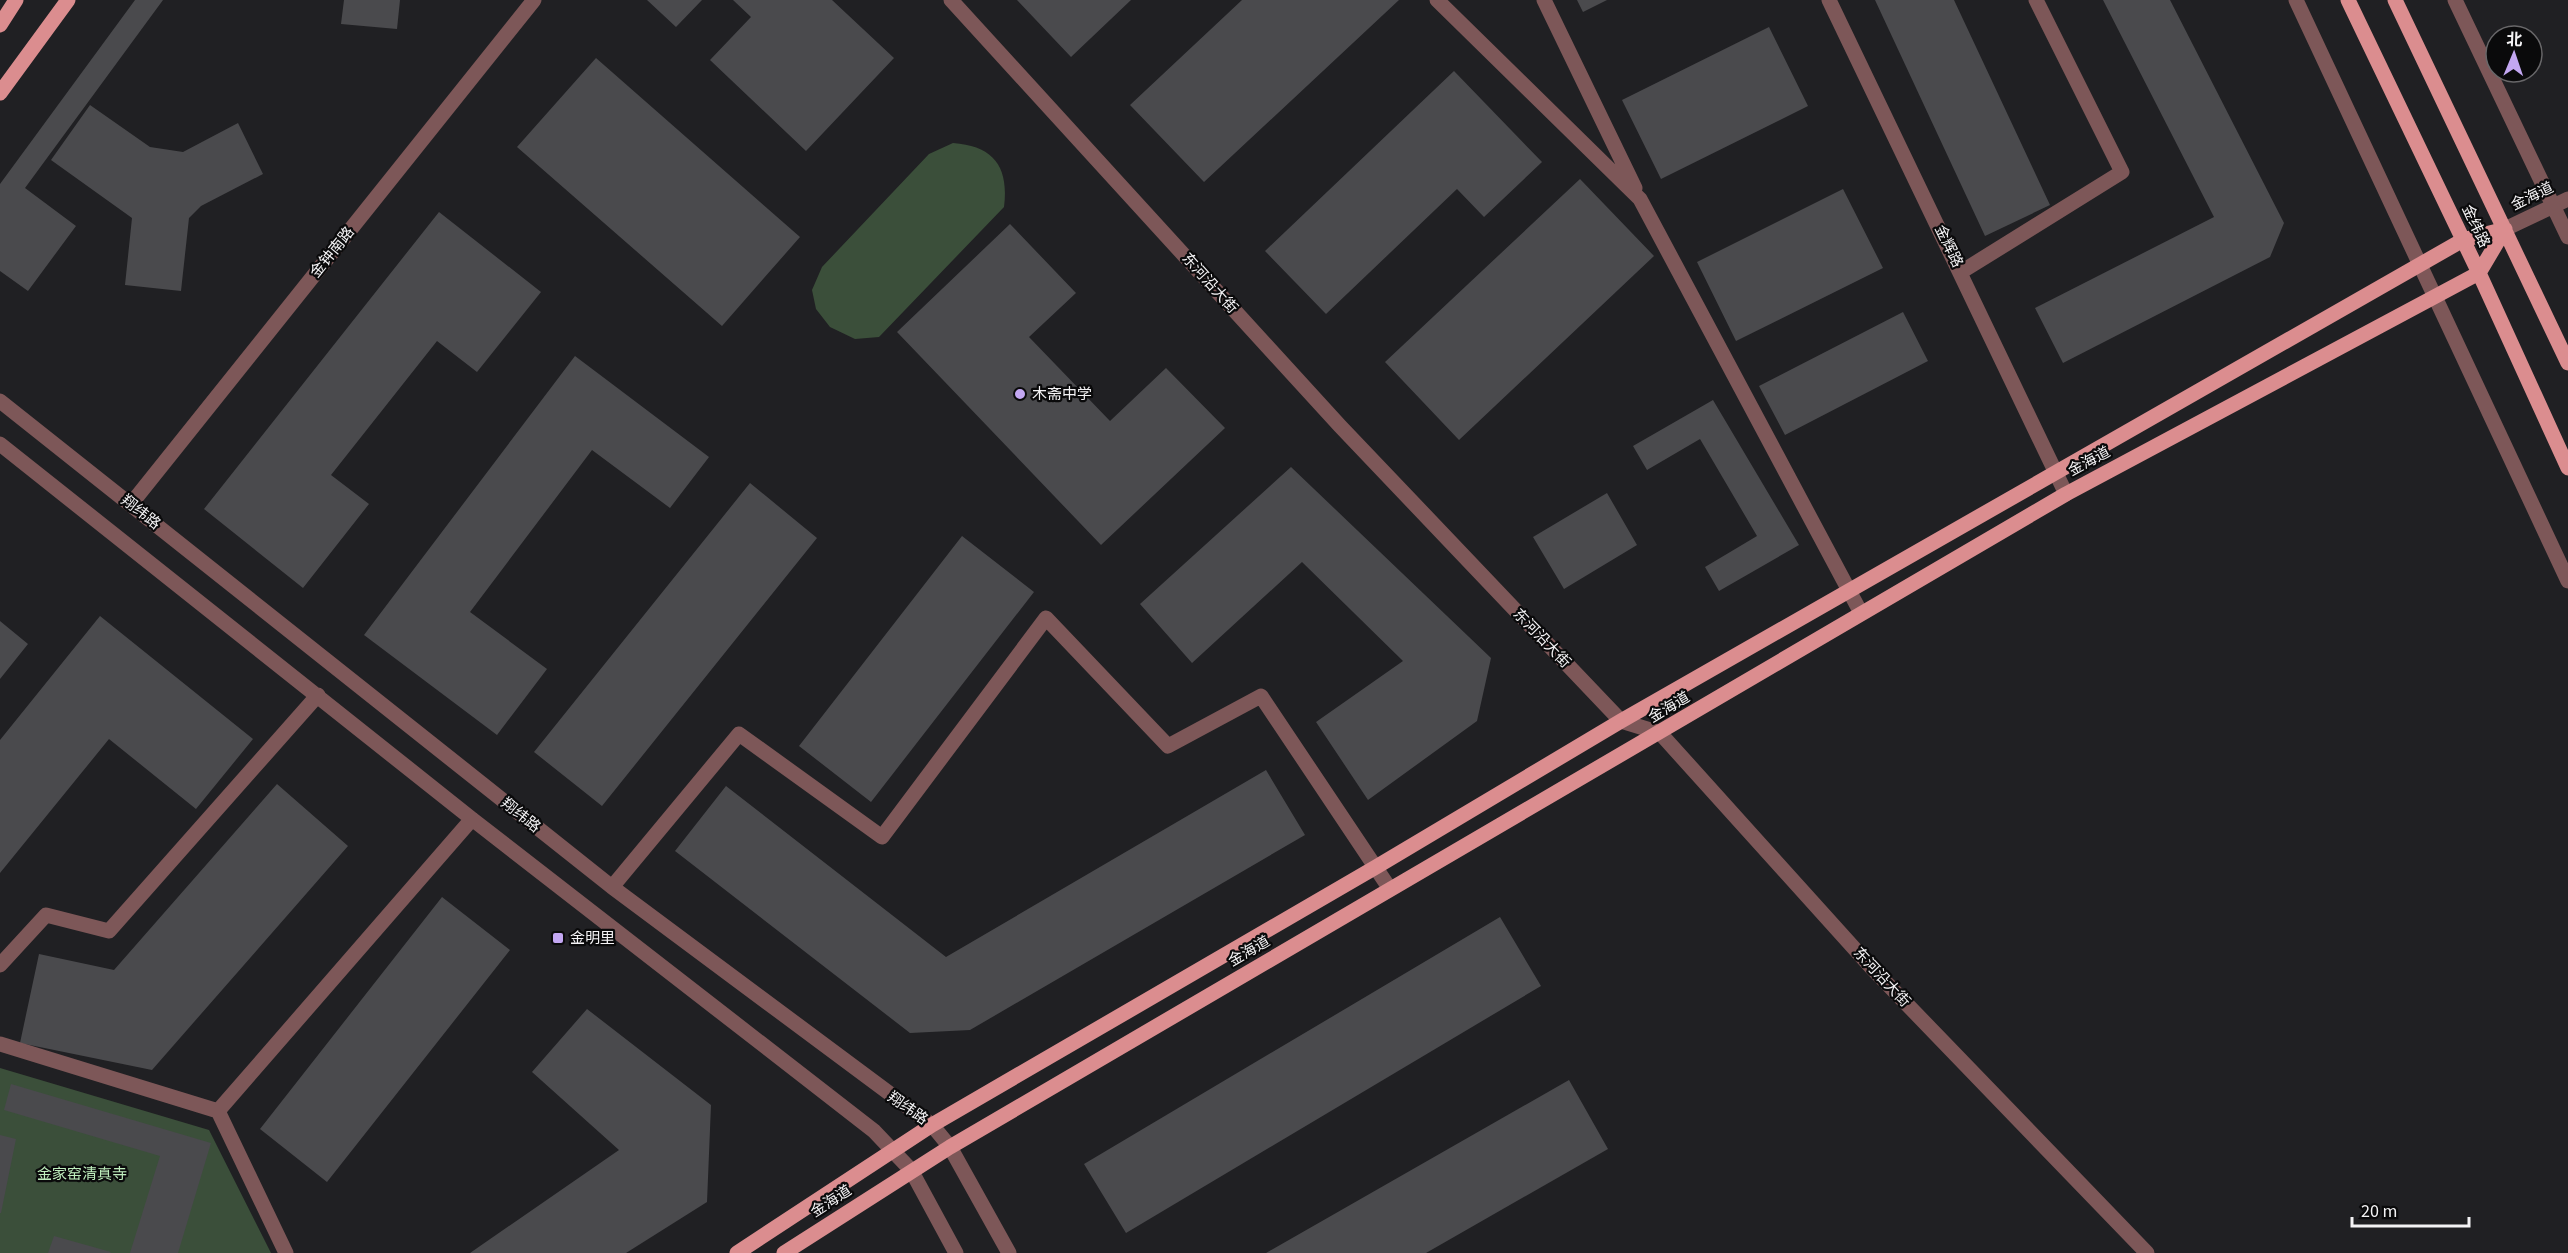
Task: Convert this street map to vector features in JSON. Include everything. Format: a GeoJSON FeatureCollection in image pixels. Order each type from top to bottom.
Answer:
{"type":"FeatureCollection","features":[{"type":"Feature","properties":{"kind":"main road"},"geometry":{"type":"LineString","coordinates":[[0,25],[16,0]]}},
{"type":"Feature","properties":{"kind":"main road"},"geometry":{"type":"LineString","coordinates":[[0,93],[68,0]]}},
{"type":"Feature","properties":{"kind":"main road","name":"金纬路"},"geometry":{"type":"LineString","coordinates":[[2348,0],[2463,240],[2568,468]]}},
{"type":"Feature","properties":{"kind":"main road","name":"金纬路"},"geometry":{"type":"LineString","coordinates":[[2395,0],[2568,363]]}},
{"type":"Feature","properties":{"kind":"main road"},"geometry":{"type":"LineString","coordinates":[[737,1253],[932,1125],[1376,867],[1621,721],[2463,240],[2505,229]]}},
{"type":"Feature","properties":{"kind":"main road","name":"金海道"},"geometry":{"type":"LineString","coordinates":[[784,1253],[911,1170],[2066,494],[2478,273],[2505,229]]}},
{"type":"Feature","properties":{"kind":"street","name":"金钟南路"},"geometry":{"type":"LineString","coordinates":[[131,504],[534,0]]}},
{"type":"Feature","properties":{"kind":"street","name":"东河沿大街"},"geometry":{"type":"LineString","coordinates":[[951,0],[1340,426],[1621,721],[1660,733],[1871,967],[2147,1253]]}},
{"type":"Feature","properties":{"kind":"street"},"geometry":{"type":"LineString","coordinates":[[1437,0],[1640,199]]}},
{"type":"Feature","properties":{"kind":"street"},"geometry":{"type":"LineString","coordinates":[[1544,0],[1640,199],[1861,613]]}},
{"type":"Feature","properties":{"kind":"street","name":"金辉路"},"geometry":{"type":"LineString","coordinates":[[1829,0],[2066,494]]}},
{"type":"Feature","properties":{"kind":"street"},"geometry":{"type":"LineString","coordinates":[[1961,272],[2122,172],[2036,0]]}},
{"type":"Feature","properties":{"kind":"street"},"geometry":{"type":"LineString","coordinates":[[2296,0],[2568,581]]}},
{"type":"Feature","properties":{"kind":"street"},"geometry":{"type":"LineString","coordinates":[[2455,0],[2568,237]]}},
{"type":"Feature","properties":{"kind":"street","name":"金海道"},"geometry":{"type":"LineString","coordinates":[[2505,229],[2568,199]]}},
{"type":"Feature","properties":{"kind":"street","name":"翔纬路"},"geometry":{"type":"LineString","coordinates":[[0,401],[612,887],[903,1106],[932,1125],[951,1147],[1009,1253]]}},
{"type":"Feature","properties":{"kind":"street"},"geometry":{"type":"LineString","coordinates":[[0,444],[472,819],[865,1124],[894,1150],[911,1170],[956,1253]]}},
{"type":"Feature","properties":{"kind":"street"},"geometry":{"type":"LineString","coordinates":[[612,887],[739,734],[882,837],[1046,618],[1168,746],[1261,696],[1390,889]]}},
{"type":"Feature","properties":{"kind":"street"},"geometry":{"type":"LineString","coordinates":[[0,965],[46,915],[109,931],[318,695]]}},
{"type":"Feature","properties":{"kind":"street"},"geometry":{"type":"LineString","coordinates":[[218,1111],[472,819]]}},
{"type":"Feature","properties":{"kind":"street"},"geometry":{"type":"LineString","coordinates":[[0,1044],[218,1111],[286,1253]]}},
{"type":"Feature","properties":{"kind":"green space"},"geometry":{"type":"Polygon","coordinates":[[[953,143],[979,149],[996,161],[1004,181],[1004,207],[879,337],[855,339],[830,327],[816,309],[812,290],[822,267],[929,154],[953,143]]]}},
{"type":"Feature","properties":{"kind":"green space","name":"金家窑清真寺"},"geometry":{"type":"Polygon","coordinates":[[[0,1068],[209,1130],[271,1253],[0,1253],[0,1068]]]}},
{"type":"Feature","properties":{"kind":"building"},"geometry":{"type":"Polygon","coordinates":[[[135,0],[163,0],[25,188],[76,226],[28,291],[0,271],[0,184],[135,0]]]}},
{"type":"Feature","properties":{"kind":"building"},"geometry":{"type":"Polygon","coordinates":[[[344,0],[400,0],[397,29],[341,24],[344,0]]]}},
{"type":"Feature","properties":{"kind":"building"},"geometry":{"type":"Polygon","coordinates":[[[647,0],[702,0],[676,27],[647,0]]]}},
{"type":"Feature","properties":{"kind":"building"},"geometry":{"type":"Polygon","coordinates":[[[733,0],[832,0],[894,58],[806,151],[710,60],[751,17],[733,0]]]}},
{"type":"Feature","properties":{"kind":"building"},"geometry":{"type":"Polygon","coordinates":[[[1017,0],[1131,0],[1071,57],[1017,0]]]}},
{"type":"Feature","properties":{"kind":"building"},"geometry":{"type":"Polygon","coordinates":[[[1242,0],[1399,0],[1204,182],[1130,105],[1242,0]]]}},
{"type":"Feature","properties":{"kind":"building"},"geometry":{"type":"Polygon","coordinates":[[[1577,0],[1607,0],[1583,12],[1577,0]]]}},
{"type":"Feature","properties":{"kind":"building"},"geometry":{"type":"Polygon","coordinates":[[[1875,0],[1954,0],[2050,205],[1985,236],[1875,0]]]}},
{"type":"Feature","properties":{"kind":"building"},"geometry":{"type":"Polygon","coordinates":[[[2103,0],[2170,0],[2284,223],[2270,257],[2063,363],[2035,308],[2214,217],[2103,0]]]}},
{"type":"Feature","properties":{"kind":"building"},"geometry":{"type":"Polygon","coordinates":[[[1769,27],[1808,106],[1661,179],[1622,100],[1769,27]]]}},
{"type":"Feature","properties":{"kind":"building"},"geometry":{"type":"Polygon","coordinates":[[[596,58],[800,237],[722,326],[517,147],[596,58]]]}},
{"type":"Feature","properties":{"kind":"building"},"geometry":{"type":"Polygon","coordinates":[[[1454,71],[1542,162],[1484,217],[1457,189],[1326,314],[1265,251],[1454,71]]]}},
{"type":"Feature","properties":{"kind":"building"},"geometry":{"type":"Polygon","coordinates":[[[90,105],[150,147],[183,152],[238,123],[263,174],[201,206],[189,218],[181,291],[125,285],[132,218],[51,160],[90,105]]]}},
{"type":"Feature","properties":{"kind":"building"},"geometry":{"type":"Polygon","coordinates":[[[1580,179],[1654,256],[1459,440],[1385,362],[1580,179]]]}},
{"type":"Feature","properties":{"kind":"building"},"geometry":{"type":"Polygon","coordinates":[[[1843,189],[1883,268],[1736,341],[1697,262],[1843,189]]]}},
{"type":"Feature","properties":{"kind":"building"},"geometry":{"type":"Polygon","coordinates":[[[439,212],[541,292],[477,372],[437,341],[331,475],[369,504],[303,588],[204,509],[439,212]]]}},
{"type":"Feature","properties":{"kind":"building","name":"木斋中学"},"geometry":{"type":"Polygon","coordinates":[[[1010,224],[1076,293],[1029,337],[1110,421],[1166,368],[1225,428],[1101,545],[897,332],[1010,224]]]}},
{"type":"Feature","properties":{"kind":"building"},"geometry":{"type":"Polygon","coordinates":[[[1903,312],[1928,361],[1785,435],[1759,386],[1903,312]]]}},
{"type":"Feature","properties":{"kind":"building"},"geometry":{"type":"Polygon","coordinates":[[[575,356],[709,457],[670,508],[592,450],[470,612],[547,669],[497,735],[364,635],[575,356]]]}},
{"type":"Feature","properties":{"kind":"building"},"geometry":{"type":"Polygon","coordinates":[[[1713,400],[1799,545],[1719,591],[1705,567],[1757,536],[1700,439],[1647,470],[1633,446],[1713,400]]]}},
{"type":"Feature","properties":{"kind":"building"},"geometry":{"type":"Polygon","coordinates":[[[1291,467],[1491,658],[1477,721],[1368,800],[1316,722],[1403,661],[1302,562],[1192,663],[1140,604],[1291,467]]]}},
{"type":"Feature","properties":{"kind":"building"},"geometry":{"type":"Polygon","coordinates":[[[750,483],[817,538],[602,806],[534,752],[750,483]]]}},
{"type":"Feature","properties":{"kind":"building"},"geometry":{"type":"Polygon","coordinates":[[[1607,493],[1637,545],[1564,589],[1533,537],[1607,493]]]}},
{"type":"Feature","properties":{"kind":"building"},"geometry":{"type":"Polygon","coordinates":[[[962,536],[1034,592],[871,802],[799,746],[962,536]]]}},
{"type":"Feature","properties":{"kind":"building"},"geometry":{"type":"Polygon","coordinates":[[[100,616],[253,739],[196,809],[109,739],[0,873],[0,740],[100,616]]]}},
{"type":"Feature","properties":{"kind":"building"},"geometry":{"type":"Polygon","coordinates":[[[0,621],[28,644],[0,679],[0,621]]]}},
{"type":"Feature","properties":{"kind":"building"},"geometry":{"type":"Polygon","coordinates":[[[1266,770],[1305,835],[970,1030],[910,1033],[675,851],[726,786],[946,957],[1266,770]]]}},
{"type":"Feature","properties":{"kind":"building"},"geometry":{"type":"Polygon","coordinates":[[[277,784],[348,846],[152,1070],[20,1043],[39,954],[114,970],[277,784]]]}},
{"type":"Feature","properties":{"kind":"building"},"geometry":{"type":"Polygon","coordinates":[[[442,897],[510,950],[327,1182],[260,1129],[442,897]]]}},
{"type":"Feature","properties":{"kind":"building"},"geometry":{"type":"Polygon","coordinates":[[[1500,917],[1541,986],[1126,1233],[1084,1164],[1500,917]]]}},
{"type":"Feature","properties":{"kind":"building"},"geometry":{"type":"Polygon","coordinates":[[[587,1009],[711,1105],[707,1202],[626,1253],[470,1253],[619,1150],[532,1072],[587,1009]]]}},
{"type":"Feature","properties":{"kind":"building"},"geometry":{"type":"Polygon","coordinates":[[[1569,1080],[1608,1149],[1426,1253],[1266,1253],[1569,1080]]]}},
{"type":"Feature","properties":{"kind":"building"},"geometry":{"type":"Polygon","coordinates":[[[11,1084],[211,1143],[178,1253],[130,1253],[160,1156],[4,1110],[11,1084]]]}},
{"type":"Feature","properties":{"kind":"building"},"geometry":{"type":"Polygon","coordinates":[[[0,1135],[16,1139],[1,1213],[0,1213],[0,1135]]]}},
{"type":"Feature","properties":{"kind":"building"},"geometry":{"type":"Polygon","coordinates":[[[54,1236],[111,1252],[48,1253],[54,1236]]]}},
{"type":"Feature","properties":{"kind":"place","name":"木斋中学"},"geometry":{"type":"Point","coordinates":[1020,394]}},
{"type":"Feature","properties":{"kind":"place","name":"金明里"},"geometry":{"type":"Point","coordinates":[558,938]}}]}
